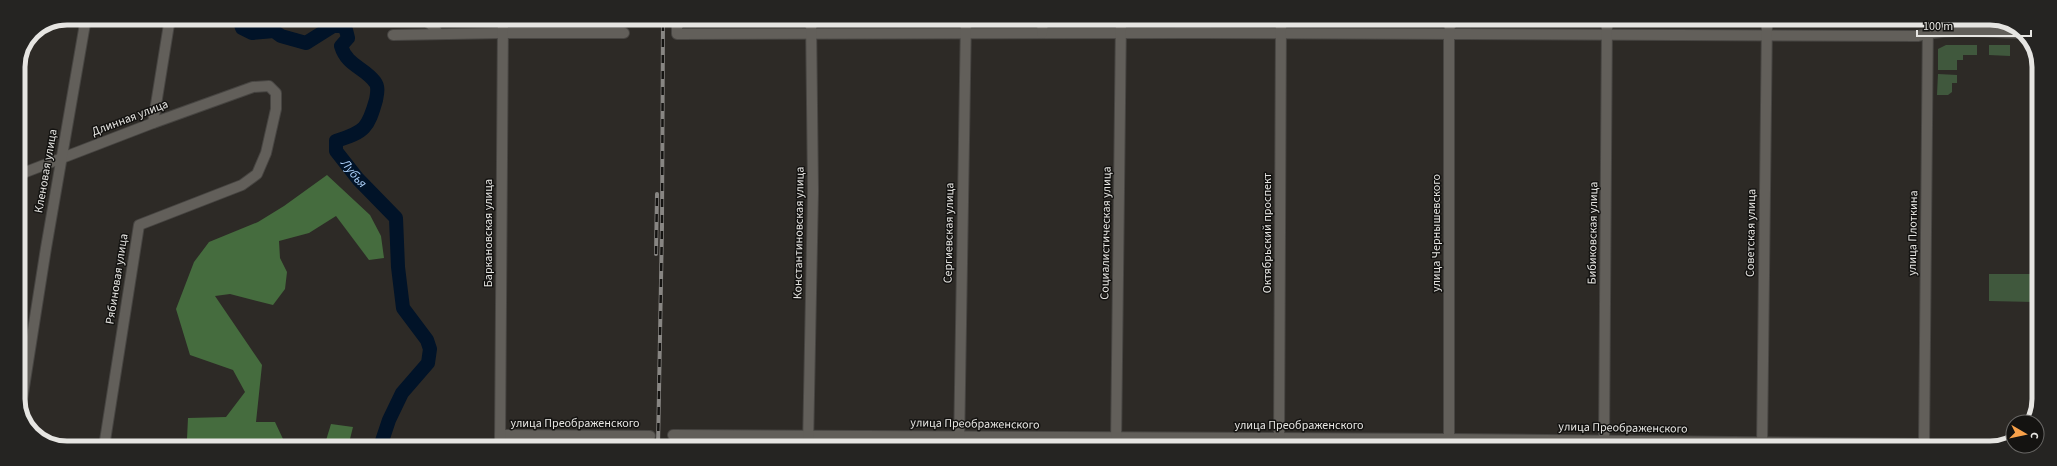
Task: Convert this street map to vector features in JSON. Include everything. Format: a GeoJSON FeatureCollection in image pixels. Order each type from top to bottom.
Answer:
{"type":"FeatureCollection","features":[{"type":"Feature","properties":{"kind":"street","name":"Кленовая улица"},"geometry":{"type":"LineString","coordinates":[[25,381],[46,248],[85,25]]}},
{"type":"Feature","properties":{"kind":"street"},"geometry":{"type":"LineString","coordinates":[[153,122],[169,25]]}},
{"type":"Feature","properties":{"kind":"street"},"geometry":{"type":"LineString","coordinates":[[431,25],[439,34]]}},
{"type":"Feature","properties":{"kind":"street","name":"Баркановская улица"},"geometry":{"type":"LineString","coordinates":[[500,441],[503,25]]}},
{"type":"Feature","properties":{"kind":"street"},"geometry":{"type":"LineString","coordinates":[[677,25],[677,34],[1449,33],[1918,36],[1929,33],[2014,33]]}},
{"type":"Feature","properties":{"kind":"street","name":"Константиновская улица"},"geometry":{"type":"LineString","coordinates":[[809,441],[813,191],[811,25]]}},
{"type":"Feature","properties":{"kind":"street","name":"Сергиевская улица"},"geometry":{"type":"LineString","coordinates":[[960,441],[966,25]]}},
{"type":"Feature","properties":{"kind":"street"},"geometry":{"type":"LineString","coordinates":[[1042,33],[1043,25]]}},
{"type":"Feature","properties":{"kind":"street","name":"Социалистическая улица"},"geometry":{"type":"LineString","coordinates":[[1116,441],[1121,25]]}},
{"type":"Feature","properties":{"kind":"street","name":"Октябрьский проспект"},"geometry":{"type":"LineString","coordinates":[[1279,441],[1281,25]]}},
{"type":"Feature","properties":{"kind":"street","name":"улица Чернышевского"},"geometry":{"type":"LineString","coordinates":[[1449,441],[1450,25]]}},
{"type":"Feature","properties":{"kind":"street","name":"Бибиковская улица"},"geometry":{"type":"LineString","coordinates":[[1603,441],[1607,25]]}},
{"type":"Feature","properties":{"kind":"street","name":"Советская улица"},"geometry":{"type":"LineString","coordinates":[[1762,441],[1767,25]]}},
{"type":"Feature","properties":{"kind":"street","name":"улица Плоткина"},"geometry":{"type":"LineString","coordinates":[[1924,441],[1928,25]]}},
{"type":"Feature","properties":{"kind":"street"},"geometry":{"type":"LineString","coordinates":[[393,35],[624,33]]}},
{"type":"Feature","properties":{"kind":"street","name":"Длинная улица"},"geometry":{"type":"LineString","coordinates":[[25,172],[153,122],[253,87],[265,85],[272,88],[276,93],[277,103],[264,161],[257,174],[242,185]]}},
{"type":"Feature","properties":{"kind":"street","name":"Рябиновая улица"},"geometry":{"type":"LineString","coordinates":[[105,441],[139,225],[242,185]]}},
{"type":"Feature","properties":{"kind":"street","name":"улица Преображенского"},"geometry":{"type":"LineString","coordinates":[[500,435],[650,436]]}},
{"type":"Feature","properties":{"kind":"street","name":"улица Преображенского"},"geometry":{"type":"LineString","coordinates":[[673,435],[809,435],[938,441]]}},
{"type":"Feature","properties":{"kind":"green space"},"geometry":{"type":"Polygon","coordinates":[[[1946,45],[1977,45],[1977,55],[1963,55],[1963,60],[1957,60],[1957,70],[1938,70],[1938,49],[1946,45]]]}},
{"type":"Feature","properties":{"kind":"green space"},"geometry":{"type":"Polygon","coordinates":[[[1989,45],[2010,45],[2010,56],[1989,55],[1989,45]]]}},
{"type":"Feature","properties":{"kind":"green space"},"geometry":{"type":"Polygon","coordinates":[[[1938,74],[1957,75],[1957,83],[1952,83],[1952,92],[1948,95],[1937,95],[1938,74]]]}},
{"type":"Feature","properties":{"kind":"green space"},"geometry":{"type":"Polygon","coordinates":[[[327,175],[370,215],[381,236],[384,258],[369,260],[336,216],[309,233],[279,241],[280,258],[287,272],[285,289],[273,305],[230,294],[215,296],[262,365],[256,422],[275,422],[283,439],[281,441],[204,441],[187,439],[188,418],[226,417],[245,392],[233,370],[190,355],[176,309],[194,262],[209,242],[258,222],[284,206],[327,175]]]}},
{"type":"Feature","properties":{"kind":"green space"},"geometry":{"type":"Polygon","coordinates":[[[1989,274],[2032,274],[2032,302],[1989,301],[1989,274]]]}},
{"type":"Feature","properties":{"kind":"green space"},"geometry":{"type":"Polygon","coordinates":[[[331,424],[353,427],[350,441],[326,441],[331,424]]]}},
{"type":"Feature","properties":{"kind":"waterway","name":"Лубья"},"geometry":{"type":"LineString","coordinates":[[241,25],[242,28],[252,33],[274,31],[281,36],[306,43],[333,26],[342,26],[346,30],[348,38],[341,46],[344,53],[351,62],[371,77],[377,86],[376,100],[364,128],[353,135],[336,141],[336,151],[358,179],[396,218],[398,267],[403,308],[427,340],[430,349],[428,363],[402,393],[389,420],[382,441]]}},
{"type":"Feature","properties":{"kind":"railway"},"geometry":{"type":"LineString","coordinates":[[658,441],[662,226],[663,25]]}},
{"type":"Feature","properties":{"kind":"railway"},"geometry":{"type":"LineString","coordinates":[[656,254],[657,194]]}}]}
